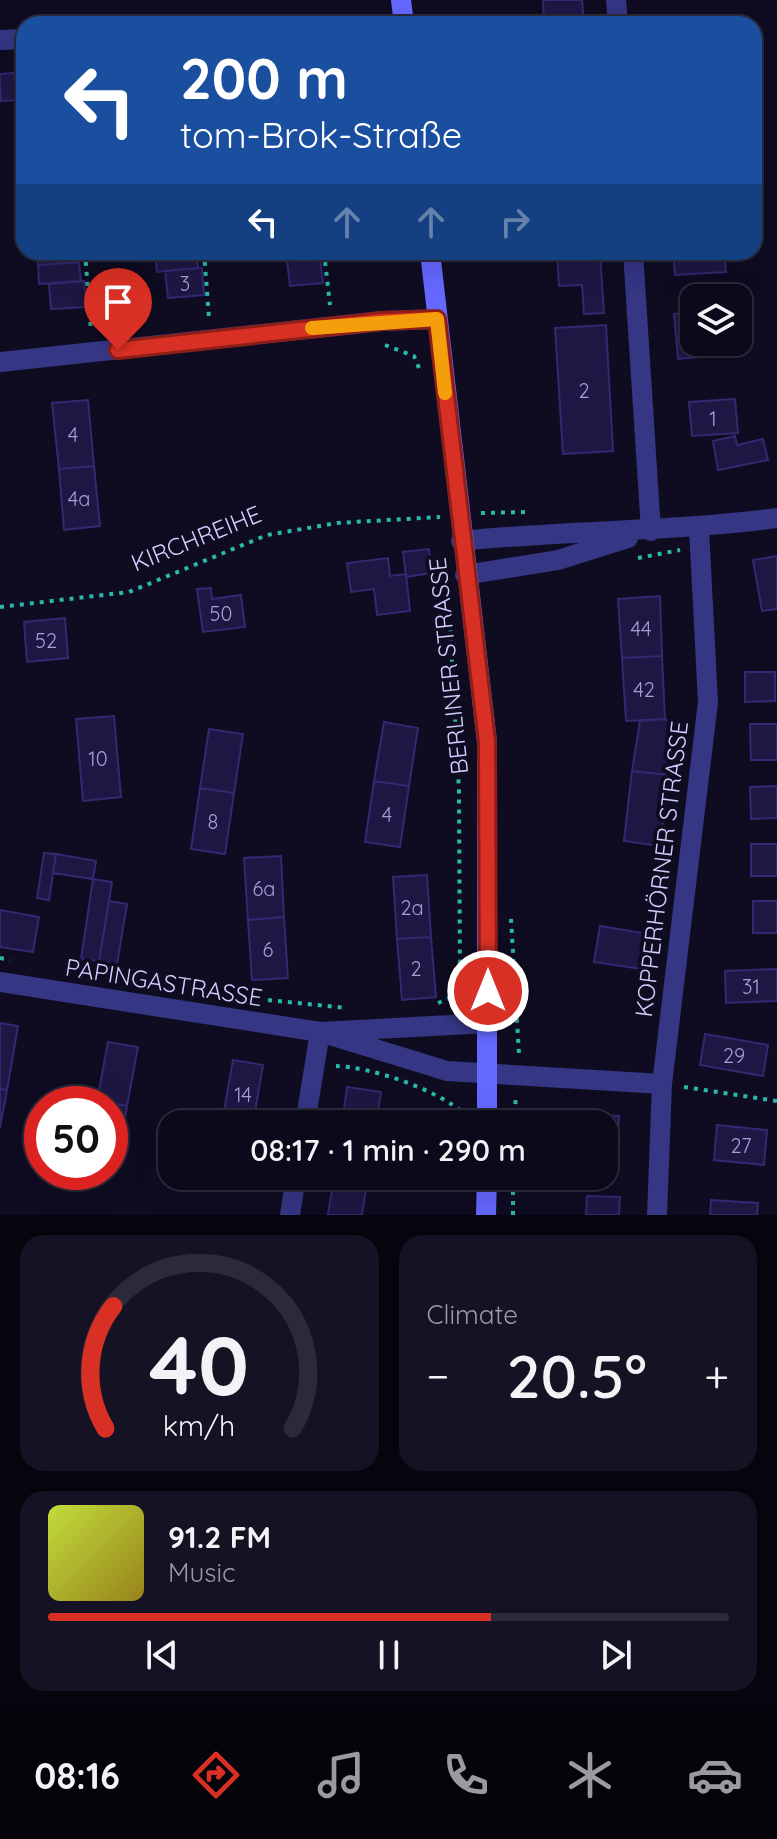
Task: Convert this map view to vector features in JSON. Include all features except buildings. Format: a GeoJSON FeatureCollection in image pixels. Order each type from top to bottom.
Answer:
{"type":"FeatureCollection","features":[{"type":"Feature","properties":{"kind":"main road","name":"BERLINER STRASSE"},"geometry":{"type":"LineString","coordinates":[[431,260],[450,517],[461,541],[487,742],[487,1110]]}},
{"type":"Feature","properties":{"kind":"main road"},"geometry":{"type":"LineString","coordinates":[[486,1215],[487,1190]]}},
{"type":"Feature","properties":{"kind":"street"},"geometry":{"type":"LineString","coordinates":[[634,260],[651,531]]}},
{"type":"Feature","properties":{"kind":"street"},"geometry":{"type":"LineString","coordinates":[[0,362],[382,321],[437,319]]}},
{"type":"Feature","properties":{"kind":"street"},"geometry":{"type":"LineString","coordinates":[[461,541],[530,533],[699,529],[777,518]]}},
{"type":"Feature","properties":{"kind":"street","name":"KOPPERHÖRNER STRASSE"},"geometry":{"type":"LineString","coordinates":[[657,1215],[662,1084],[708,702],[699,529]]}},
{"type":"Feature","properties":{"kind":"street"},"geometry":{"type":"LineString","coordinates":[[465,575],[558,560],[651,531]]}},
{"type":"Feature","properties":{"kind":"street","name":"PAPINGASTRASSE"},"geometry":{"type":"LineString","coordinates":[[0,982],[320,1032],[447,1071],[662,1084]]}},
{"type":"Feature","properties":{"kind":"street","name":"PAPINGASTRASSE"},"geometry":{"type":"LineString","coordinates":[[320,1032],[488,1023]]}},
{"type":"Feature","properties":{"kind":"street"},"geometry":{"type":"LineString","coordinates":[[307,1110],[320,1032]]}},
{"type":"Feature","properties":{"kind":"street"},"geometry":{"type":"LineString","coordinates":[[290,1215],[294,1190]]}},
{"type":"Feature","properties":{"kind":"path"},"geometry":{"type":"LineString","coordinates":[[86,260],[91,331]]}},
{"type":"Feature","properties":{"kind":"path"},"geometry":{"type":"LineString","coordinates":[[205,260],[210,324]]}},
{"type":"Feature","properties":{"kind":"path"},"geometry":{"type":"LineString","coordinates":[[325,260],[331,315]]}},
{"type":"Feature","properties":{"kind":"path"},"geometry":{"type":"LineString","coordinates":[[385,345],[414,356],[424,379]]}},
{"type":"Feature","properties":{"kind":"path"},"geometry":{"type":"LineString","coordinates":[[440,503],[450,517]]}},
{"type":"Feature","properties":{"kind":"path","name":"KIRCHREIHE"},"geometry":{"type":"LineString","coordinates":[[0,607],[129,592],[267,535],[337,523],[450,517]]}},
{"type":"Feature","properties":{"kind":"path"},"geometry":{"type":"LineString","coordinates":[[435,1004],[448,999],[460,981],[459,791],[450,623]]}},
{"type":"Feature","properties":{"kind":"path"},"geometry":{"type":"LineString","coordinates":[[0,958],[14,960]]}},
{"type":"Feature","properties":{"kind":"path"},"geometry":{"type":"LineString","coordinates":[[258,999],[349,1008]]}},
{"type":"Feature","properties":{"kind":"path"},"geometry":{"type":"LineString","coordinates":[[324,1072],[338,1065],[397,1080],[461,1110]]}},
{"type":"Feature","properties":{"kind":"path"},"geometry":{"type":"LineString","coordinates":[[662,1084],[777,1101]]}},
{"type":"Feature","properties":{"kind":"path"},"geometry":{"type":"LineString","coordinates":[[513,1190],[513,1215]]}},
{"type":"Feature","properties":{"kind":"slow traffic"},"geometry":{"type":"LineString","coordinates":[[312,328],[437,319],[445,393]]}},
{"type":"Feature","properties":{"kind":"route"},"geometry":{"type":"LineString","coordinates":[[118,350],[382,321],[437,319],[487,742],[488,991]]}}]}
